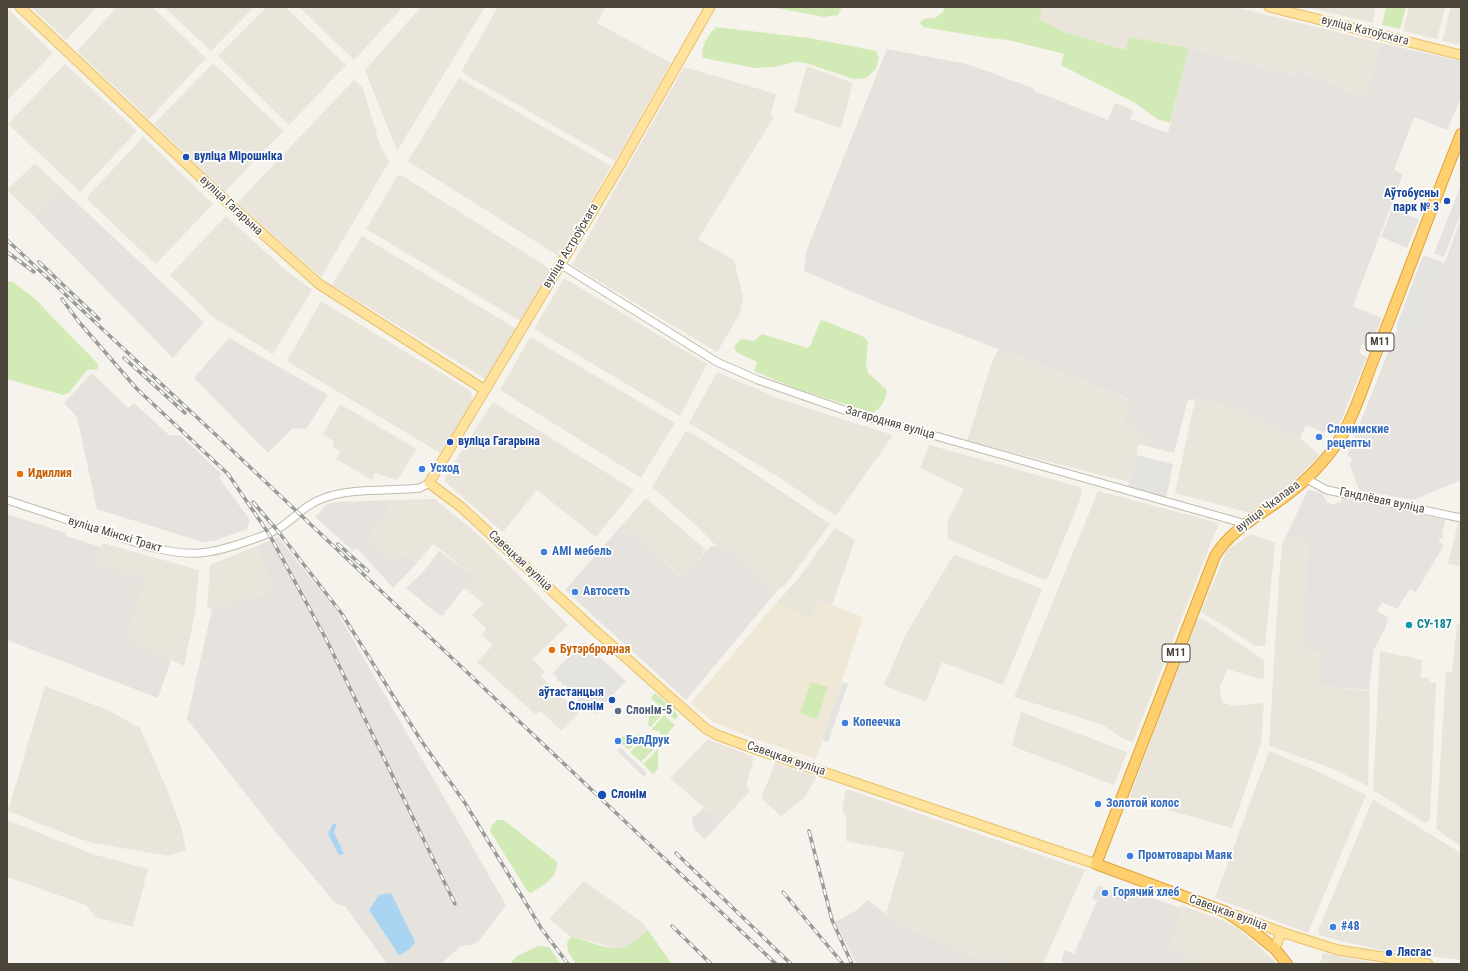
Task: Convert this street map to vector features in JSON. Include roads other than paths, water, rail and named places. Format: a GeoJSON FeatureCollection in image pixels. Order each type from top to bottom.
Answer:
{"type":"FeatureCollection","features":[{"type":"Feature","properties":{"kind":"highway","name":"вуліца Чкалава"},"geometry":{"type":"LineString","coordinates":[[1096,864],[1215,556],[1228,537],[1287,495],[1307,477],[1328,456],[1341,437],[1347,426],[1461,134]]}},
{"type":"Feature","properties":{"kind":"highway","name":"Савецкая вуліца"},"geometry":{"type":"LineString","coordinates":[[1096,864],[1226,912]]}},
{"type":"Feature","properties":{"kind":"highway"},"geometry":{"type":"LineString","coordinates":[[1226,912],[1248,927],[1275,949],[1287,964]]}},
{"type":"Feature","properties":{"kind":"main road","name":"вуліца Гагарына"},"geometry":{"type":"LineString","coordinates":[[20,7],[206,183],[319,284],[485,390]]}},
{"type":"Feature","properties":{"kind":"main road","name":"вуліца Астроўскага"},"geometry":{"type":"LineString","coordinates":[[429,483],[619,167],[710,7]]}},
{"type":"Feature","properties":{"kind":"main road","name":"вуліца Катоўскага"},"geometry":{"type":"LineString","coordinates":[[1269,7],[1461,54]]}},
{"type":"Feature","properties":{"kind":"main road","name":"Савецкая вуліца"},"geometry":{"type":"LineString","coordinates":[[429,483],[462,507],[584,620],[706,729],[717,735],[1096,864]]}},
{"type":"Feature","properties":{"kind":"main road","name":"Савецкая вуліца"},"geometry":{"type":"LineString","coordinates":[[1226,912],[1281,932],[1338,950],[1428,964]]}},
{"type":"Feature","properties":{"kind":"main road"},"geometry":{"type":"LineString","coordinates":[[1275,949],[1281,932]]}},
{"type":"Feature","properties":{"kind":"street","name":"Загародняя вуліца"},"geometry":{"type":"LineString","coordinates":[[560,264],[717,362],[758,380],[844,410],[1246,524]]}},
{"type":"Feature","properties":{"kind":"street","name":"Гандлёвая вуліца"},"geometry":{"type":"LineString","coordinates":[[1307,477],[1312,482],[1327,490],[1461,518]]}},
{"type":"Feature","properties":{"kind":"street","name":"вуліца Мінскі Тракт"},"geometry":{"type":"LineString","coordinates":[[7,500],[142,545],[172,553],[205,554],[225,549],[277,530],[302,510],[324,498],[340,494],[420,488],[429,483]]}},
{"type":"Feature","properties":{"kind":"water"},"geometry":{"type":"Polygon","coordinates":[[[337,823],[334,832],[344,854],[339,855],[328,834],[332,825],[337,823]]]}},
{"type":"Feature","properties":{"kind":"water"},"geometry":{"type":"Polygon","coordinates":[[[391,893],[415,942],[410,949],[399,955],[369,910],[379,895],[391,893]]]}},
{"type":"Feature","properties":{"kind":"railway"},"geometry":{"type":"LineString","coordinates":[[7,240],[217,436],[776,964]]}},
{"type":"Feature","properties":{"kind":"railway"},"geometry":{"type":"LineString","coordinates":[[7,252],[34,272]]}},
{"type":"Feature","properties":{"kind":"railway"},"geometry":{"type":"LineString","coordinates":[[39,262],[99,319]]}},
{"type":"Feature","properties":{"kind":"railway"},"geometry":{"type":"LineString","coordinates":[[62,299],[79,322],[137,389],[228,474],[269,534],[326,639],[455,904]]}},
{"type":"Feature","properties":{"kind":"railway"},"geometry":{"type":"LineString","coordinates":[[124,358],[185,413]]}},
{"type":"Feature","properties":{"kind":"railway"},"geometry":{"type":"LineString","coordinates":[[253,502],[277,530],[342,614],[420,739],[465,803],[541,928],[568,964]]}},
{"type":"Feature","properties":{"kind":"railway"},"geometry":{"type":"LineString","coordinates":[[338,544],[368,571]]}},
{"type":"Feature","properties":{"kind":"railway"},"geometry":{"type":"LineString","coordinates":[[809,831],[832,920],[852,964]]}},
{"type":"Feature","properties":{"kind":"railway"},"geometry":{"type":"LineString","coordinates":[[676,853],[791,964]]}},
{"type":"Feature","properties":{"kind":"railway"},"geometry":{"type":"LineString","coordinates":[[783,892],[843,964]]}},
{"type":"Feature","properties":{"kind":"railway"},"geometry":{"type":"LineString","coordinates":[[672,926],[711,964]]}},
{"type":"Feature","properties":{"kind":"place","name":"вуліца Мірошніка"},"geometry":{"type":"Point","coordinates":[186,157]}},
{"type":"Feature","properties":{"kind":"place","name":"Аўтобусны парк № 3"},"geometry":{"type":"Point","coordinates":[1447,201]}},
{"type":"Feature","properties":{"kind":"place","name":"Слонимские рецепты"},"geometry":{"type":"Point","coordinates":[1319,437]}},
{"type":"Feature","properties":{"kind":"place","name":"вуліца Гагарына"},"geometry":{"type":"Point","coordinates":[450,442]}},
{"type":"Feature","properties":{"kind":"place","name":"Усход"},"geometry":{"type":"Point","coordinates":[422,469]}},
{"type":"Feature","properties":{"kind":"place","name":"Идиллия"},"geometry":{"type":"Point","coordinates":[20,474]}},
{"type":"Feature","properties":{"kind":"place","name":"AMI мебель"},"geometry":{"type":"Point","coordinates":[544,552]}},
{"type":"Feature","properties":{"kind":"place","name":"Автосеть"},"geometry":{"type":"Point","coordinates":[575,592]}},
{"type":"Feature","properties":{"kind":"place","name":"СУ-187"},"geometry":{"type":"Point","coordinates":[1409,625]}},
{"type":"Feature","properties":{"kind":"place","name":"Бутэрбродная"},"geometry":{"type":"Point","coordinates":[552,650]}},
{"type":"Feature","properties":{"kind":"place","name":"аўтастанцыя Слонім"},"geometry":{"type":"Point","coordinates":[612,700]}},
{"type":"Feature","properties":{"kind":"place","name":"Слонім-5"},"geometry":{"type":"Point","coordinates":[618,711]}},
{"type":"Feature","properties":{"kind":"place","name":"Копеечка"},"geometry":{"type":"Point","coordinates":[845,723]}},
{"type":"Feature","properties":{"kind":"place","name":"БелДрук"},"geometry":{"type":"Point","coordinates":[618,741]}},
{"type":"Feature","properties":{"kind":"place","name":"Слонім"},"geometry":{"type":"Point","coordinates":[602,795]}},
{"type":"Feature","properties":{"kind":"place","name":"Золотой колос"},"geometry":{"type":"Point","coordinates":[1098,804]}},
{"type":"Feature","properties":{"kind":"place","name":"Промтовары Маяк"},"geometry":{"type":"Point","coordinates":[1130,856]}},
{"type":"Feature","properties":{"kind":"place","name":"Горячий хлеб"},"geometry":{"type":"Point","coordinates":[1105,893]}},
{"type":"Feature","properties":{"kind":"place","name":"#48"},"geometry":{"type":"Point","coordinates":[1333,927]}},
{"type":"Feature","properties":{"kind":"place","name":"Лясгас"},"geometry":{"type":"Point","coordinates":[1389,953]}}]}
